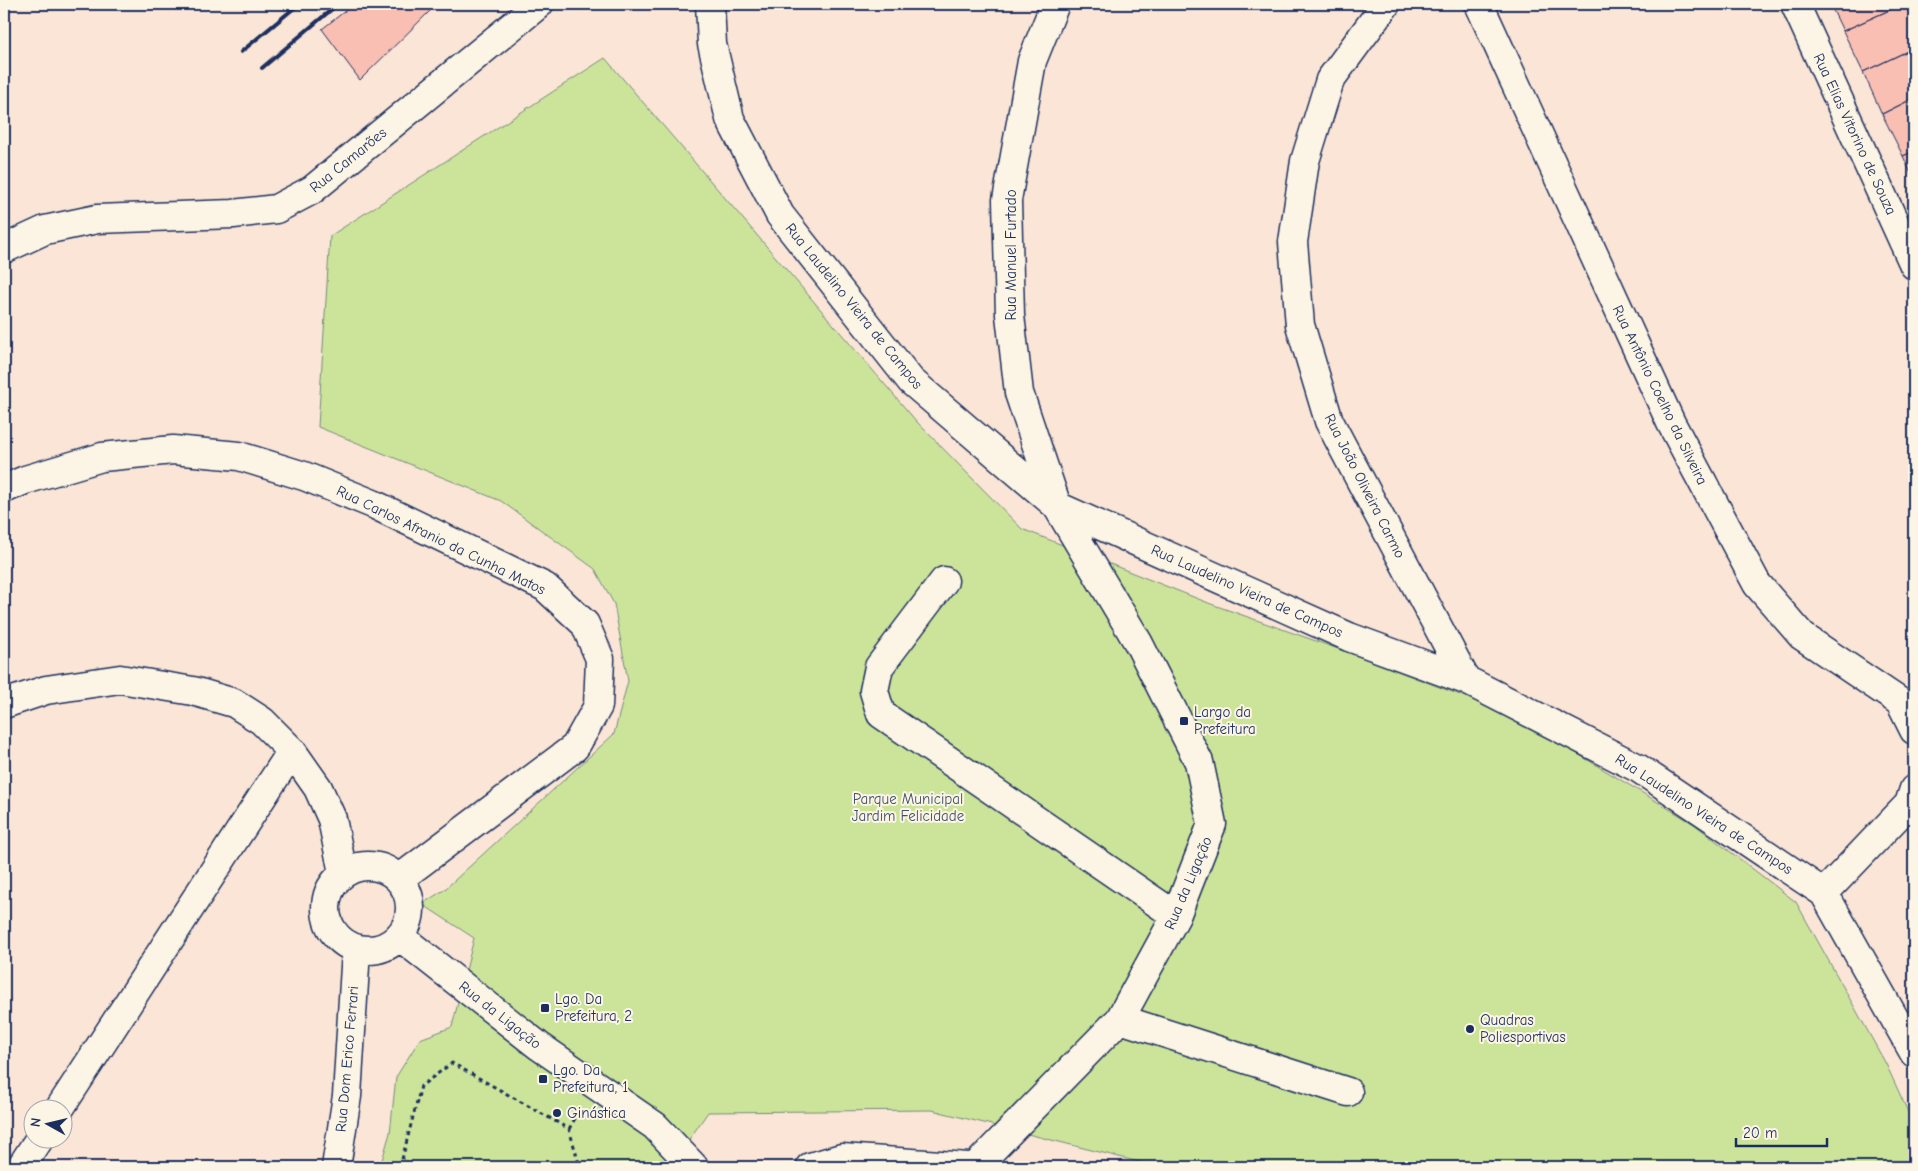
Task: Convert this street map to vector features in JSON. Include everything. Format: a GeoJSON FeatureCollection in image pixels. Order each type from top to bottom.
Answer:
{"type":"FeatureCollection","features":[{"type":"Feature","properties":{"kind":"street","name":"Rua Camarões"},"geometry":{"type":"LineString","coordinates":[[4,249],[45,230],[97,219],[233,214],[276,209],[312,190],[539,4]]}},
{"type":"Feature","properties":{"kind":"street","name":"Rua Laudelino Vieira de Campos"},"geometry":{"type":"LineString","coordinates":[[710,4],[712,44],[730,119],[780,215],[911,381],[1057,506],[1349,637],[1466,680],[1638,768],[1824,892],[1914,1054]]}},
{"type":"Feature","properties":{"kind":"street","name":"Rua Manuel Furtado"},"geometry":{"type":"LineString","coordinates":[[1055,4],[1032,61],[1007,200],[1010,316],[1019,393],[1057,506]]}},
{"type":"Feature","properties":{"kind":"street","name":"Rua João Oliveira Carmo"},"geometry":{"type":"LineString","coordinates":[[1386,4],[1330,80],[1305,161],[1293,242],[1300,324],[1329,421],[1466,680]]}},
{"type":"Feature","properties":{"kind":"street","name":"Rua Antônio Coelho da Silveira"},"geometry":{"type":"LineString","coordinates":[[1479,4],[1671,424],[1757,584],[1802,636],[1900,702],[1914,730]]}},
{"type":"Feature","properties":{"kind":"street","name":"Rua Elias Vitorino de Souza"},"geometry":{"type":"LineString","coordinates":[[1795,4],[1914,264]]}},
{"type":"Feature","properties":{"kind":"street","name":"Rua Carlos Afranio da Cunha Matos"},"geometry":{"type":"LineString","coordinates":[[4,489],[26,480],[102,457],[173,450],[239,456],[304,476],[373,504],[545,586],[585,624],[600,659],[598,706],[575,747],[399,879]]}},
{"type":"Feature","properties":{"kind":"street","name":"Rua da Ligação"},"geometry":{"type":"LineString","coordinates":[[974,1167],[1120,1019],[1176,916],[1212,824],[1199,762],[1139,644],[1057,506]]}},
{"type":"Feature","properties":{"kind":"street"},"geometry":{"type":"LineString","coordinates":[[944,581],[879,667],[874,691],[881,714],[1176,916]]}},
{"type":"Feature","properties":{"kind":"street"},"geometry":{"type":"LineString","coordinates":[[4,704],[46,690],[120,679],[193,691],[234,703],[262,721],[292,750],[318,788],[332,819],[343,873]]}},
{"type":"Feature","properties":{"kind":"street"},"geometry":{"type":"LineString","coordinates":[[66,1098],[292,750]]}},
{"type":"Feature","properties":{"kind":"street"},"geometry":{"type":"LineString","coordinates":[[1824,892],[1910,804],[1914,789]]}},
{"type":"Feature","properties":{"kind":"street"},"geometry":{"type":"LineString","coordinates":[[378,866],[391,871],[399,879],[409,902],[407,921],[399,936],[385,948],[370,952],[356,950],[343,944],[334,934],[328,922],[326,909],[328,895],[343,873],[357,867],[378,866]]}},
{"type":"Feature","properties":{"kind":"street","name":"Rua da Ligação"},"geometry":{"type":"LineString","coordinates":[[399,936],[539,1046],[655,1126],[694,1167]]}},
{"type":"Feature","properties":{"kind":"street","name":"Rua Dom Erico Ferrari"},"geometry":{"type":"LineString","coordinates":[[336,1167],[347,1096],[356,950]]}},
{"type":"Feature","properties":{"kind":"street"},"geometry":{"type":"LineString","coordinates":[[1120,1019],[1348,1092]]}},
{"type":"Feature","properties":{"kind":"street"},"geometry":{"type":"LineString","coordinates":[[21,1167],[33,1148]]}},
{"type":"Feature","properties":{"kind":"street"},"geometry":{"type":"LineString","coordinates":[[810,1167],[842,1158],[968,1167]]}},
{"type":"Feature","properties":{"kind":"path"},"geometry":{"type":"LineString","coordinates":[[400,1167],[421,1086],[452,1063],[569,1129],[580,1167]]}},
{"type":"Feature","properties":{"kind":"green space","name":"Parque Municipal Jardim Felicidade"},"geometry":{"type":"Polygon","coordinates":[[[605,58],[917,422],[1022,529],[1211,604],[1347,652],[1513,715],[1694,824],[1796,902],[1886,1064],[1914,1125],[1914,1167],[1159,1167],[932,1110],[708,1112],[670,1167],[380,1167],[390,1133],[396,1077],[420,1039],[452,1027],[474,938],[422,904],[444,890],[614,734],[628,681],[614,604],[595,569],[501,501],[318,427],[330,236],[605,58]]]}},
{"type":"Feature","properties":{"kind":"building"},"geometry":{"type":"Polygon","coordinates":[[[354,4],[437,4],[360,80],[322,29],[354,4]]]}},
{"type":"Feature","properties":{"kind":"building"},"geometry":{"type":"Polygon","coordinates":[[[1830,4],[1903,4],[1843,31],[1830,4]]]}},
{"type":"Feature","properties":{"kind":"building"},"geometry":{"type":"Polygon","coordinates":[[[1903,4],[1914,4],[1914,48],[1863,72],[1843,31],[1903,4]]]}},
{"type":"Feature","properties":{"kind":"building"},"geometry":{"type":"Polygon","coordinates":[[[1914,48],[1914,98],[1882,114],[1863,72],[1914,48]]]}},
{"type":"Feature","properties":{"kind":"building"},"geometry":{"type":"Polygon","coordinates":[[[1914,98],[1914,151],[1903,156],[1882,114],[1914,98]]]}},
{"type":"Feature","properties":{"kind":"building"},"geometry":{"type":"Polygon","coordinates":[[[1914,151],[1914,180],[1903,156],[1914,151]]]}},
{"type":"Feature","properties":{"kind":"railway"},"geometry":{"type":"LineString","coordinates":[[4,7],[9,4]]}},
{"type":"Feature","properties":{"kind":"railway"},"geometry":{"type":"LineString","coordinates":[[241,52],[299,4]]}},
{"type":"Feature","properties":{"kind":"railway"},"geometry":{"type":"LineString","coordinates":[[262,68],[338,4]]}},
{"type":"Feature","properties":{"kind":"place","name":"Largo da Prefeitura"},"geometry":{"type":"Point","coordinates":[1184,721]}},
{"type":"Feature","properties":{"kind":"place","name":"Lgo. Da Prefeitura, 2"},"geometry":{"type":"Point","coordinates":[545,1008]}},
{"type":"Feature","properties":{"kind":"place","name":"Quadras Poliesportivas"},"geometry":{"type":"Point","coordinates":[1470,1029]}},
{"type":"Feature","properties":{"kind":"place","name":"Lgo. Da Prefeitura, 1"},"geometry":{"type":"Point","coordinates":[543,1079]}},
{"type":"Feature","properties":{"kind":"place","name":"Ginástica"},"geometry":{"type":"Point","coordinates":[557,1113]}}]}
